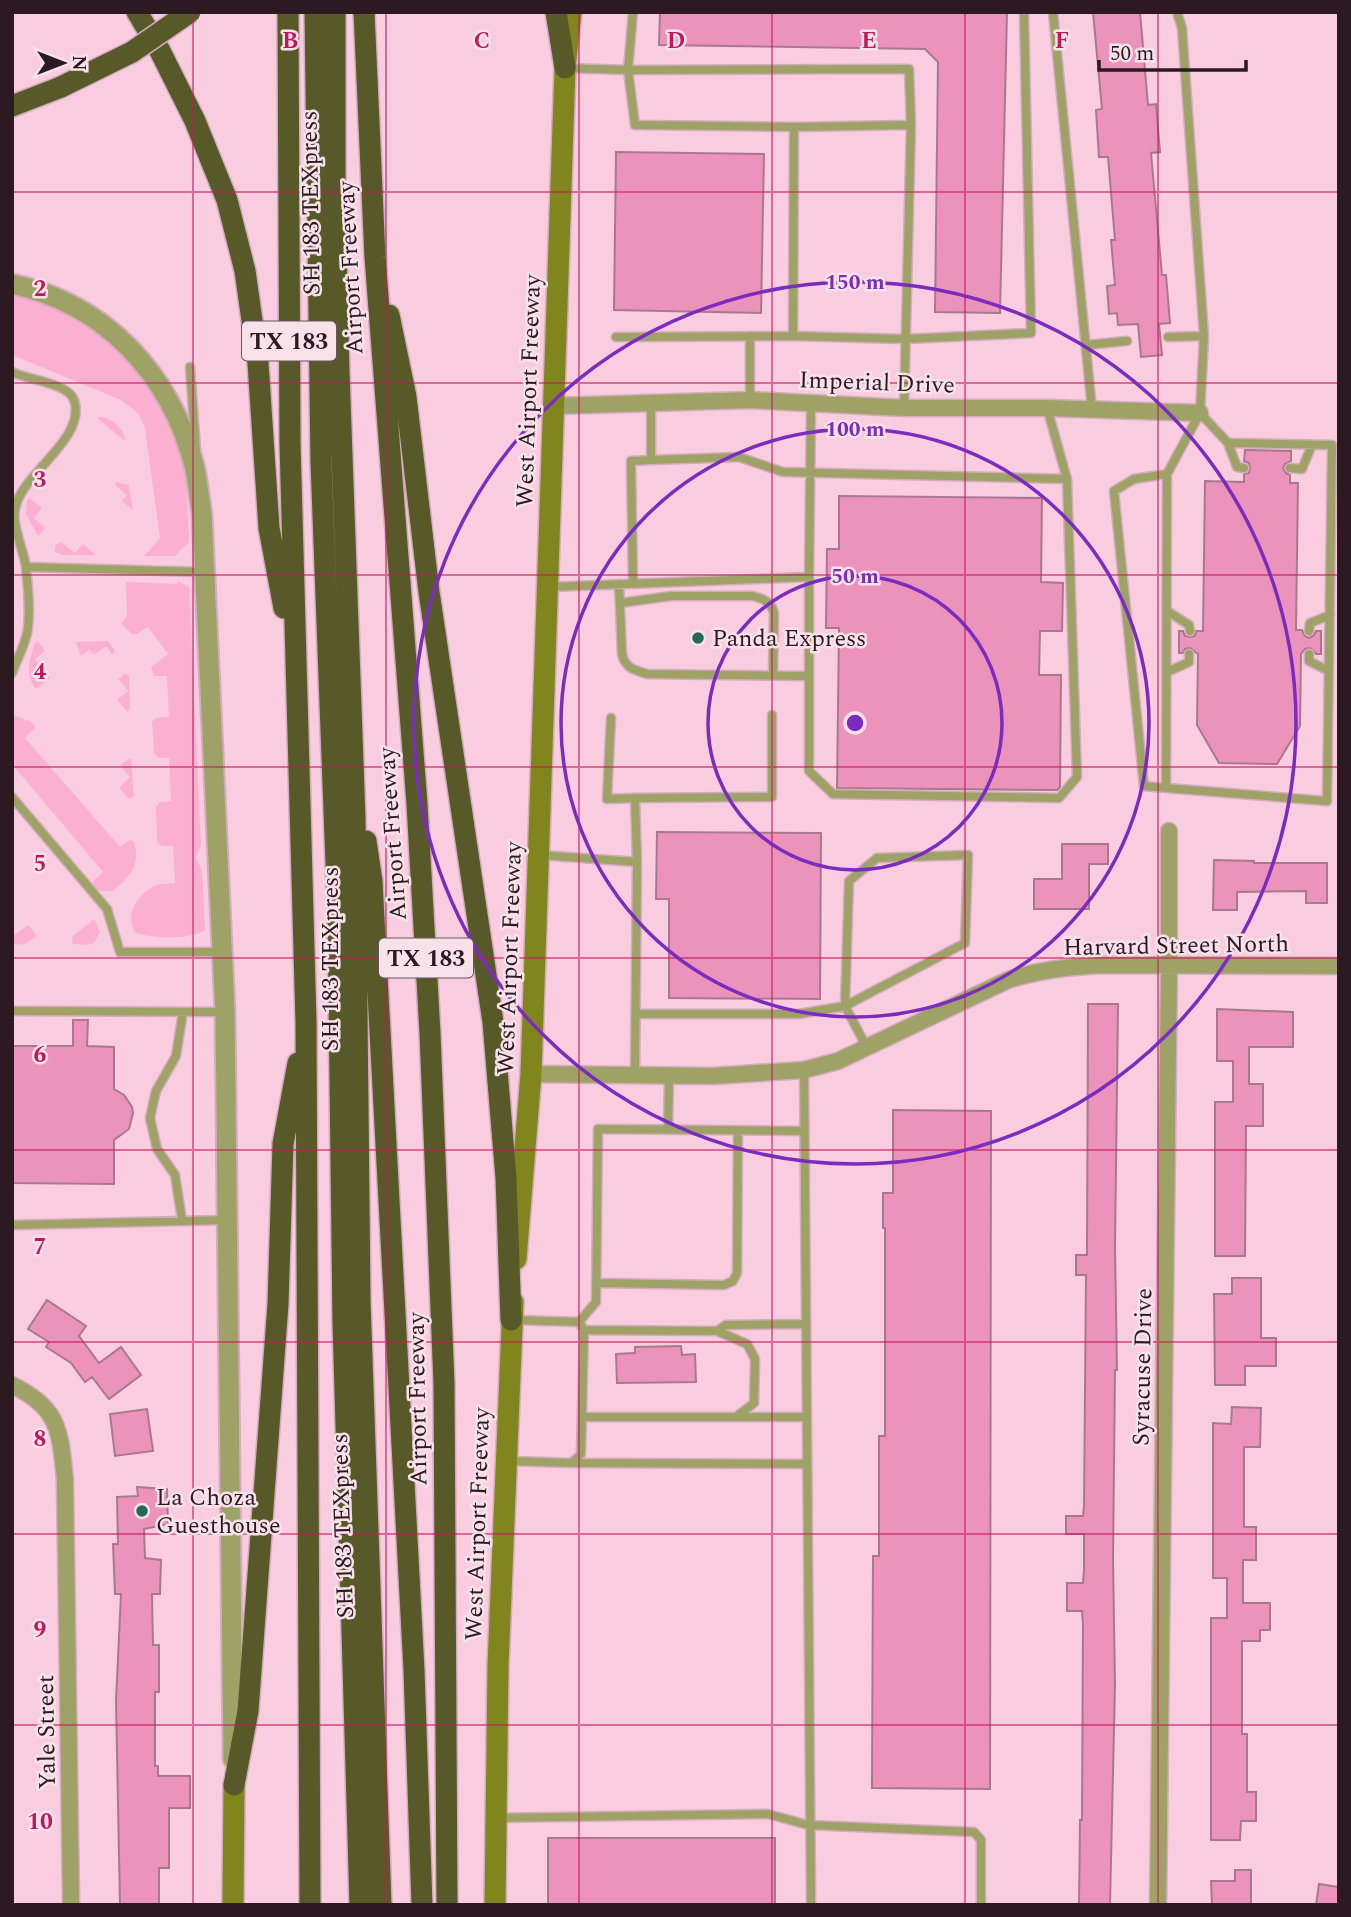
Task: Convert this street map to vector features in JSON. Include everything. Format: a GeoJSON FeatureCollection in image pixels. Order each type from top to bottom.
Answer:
{"type":"FeatureCollection","features":[{"type":"Feature","properties":{"kind":"highway"},"geometry":{"type":"LineString","coordinates":[[137,12],[195,121],[227,200],[245,271],[258,363],[269,528],[296,669]]}},
{"type":"Feature","properties":{"kind":"highway"},"geometry":{"type":"LineString","coordinates":[[12,106],[61,87],[132,52],[190,12]]}},
{"type":"Feature","properties":{"kind":"highway","name":"TX 183"},"geometry":{"type":"LineString","coordinates":[[288,12],[290,430],[306,1022],[310,1905]]}},
{"type":"Feature","properties":{"kind":"highway","name":"SH 183 TEXpress"},"geometry":{"type":"LineString","coordinates":[[315,12],[321,462],[338,917],[343,1323],[360,1905]]}},
{"type":"Feature","properties":{"kind":"highway","name":"SH 183 TEXpress"},"geometry":{"type":"LineString","coordinates":[[335,12],[338,358],[352,741],[360,1300],[381,1905]]}},
{"type":"Feature","properties":{"kind":"highway","name":"Airport Freeway"},"geometry":{"type":"LineString","coordinates":[[365,12],[375,257],[417,804],[431,1059],[444,1384],[447,1905]]}},
{"type":"Feature","properties":{"kind":"highway"},"geometry":{"type":"LineString","coordinates":[[556,12],[565,68]]}},
{"type":"Feature","properties":{"kind":"highway"},"geometry":{"type":"LineString","coordinates":[[375,257],[407,397],[429,592],[493,1022],[506,1178],[511,1320]]}},
{"type":"Feature","properties":{"kind":"highway"},"geometry":{"type":"LineString","coordinates":[[352,741],[372,881],[414,1670],[422,1905]]}},
{"type":"Feature","properties":{"kind":"highway"},"geometry":{"type":"LineString","coordinates":[[234,1785],[248,1711],[278,1304],[285,1125],[306,1022]]}},
{"type":"Feature","properties":{"kind":"main road","name":"West Airport Freeway"},"geometry":{"type":"LineString","coordinates":[[495,1905],[505,1461],[511,1320],[531,1074],[565,68],[571,12]]}},
{"type":"Feature","properties":{"kind":"main road"},"geometry":{"type":"LineString","coordinates":[[233,1905],[234,1785]]}},
{"type":"Feature","properties":{"kind":"street"},"geometry":{"type":"LineString","coordinates":[[12,284],[54,297],[98,320],[139,356],[174,415],[194,466],[202,514],[225,1012],[234,1785]]}},
{"type":"Feature","properties":{"kind":"street","name":"Imperial Drive"},"geometry":{"type":"LineString","coordinates":[[554,406],[750,400],[904,408],[1200,412]]}},
{"type":"Feature","properties":{"kind":"street","name":"Syracuse Drive"},"geometry":{"type":"LineString","coordinates":[[1158,1905],[1169,831]]}},
{"type":"Feature","properties":{"kind":"street","name":"Harvard Street North"},"geometry":{"type":"LineString","coordinates":[[531,1074],[758,1075],[804,1070],[838,1061],[987,989],[1030,973],[1100,965],[1339,966]]}},
{"type":"Feature","properties":{"kind":"street","name":"Yale Street"},"geometry":{"type":"LineString","coordinates":[[12,1385],[28,1392],[41,1403],[49,1411],[60,1432],[65,1494],[71,1905]]}},
{"type":"Feature","properties":{"kind":"lane"},"geometry":{"type":"LineString","coordinates":[[633,12],[628,70],[635,125],[911,125]]}},
{"type":"Feature","properties":{"kind":"lane"},"geometry":{"type":"LineString","coordinates":[[616,337],[793,336],[906,339],[1031,333],[1024,12]]}},
{"type":"Feature","properties":{"kind":"lane"},"geometry":{"type":"LineString","coordinates":[[1053,12],[1092,410]]}},
{"type":"Feature","properties":{"kind":"lane"},"geometry":{"type":"LineString","coordinates":[[1166,789],[1167,474],[1200,412],[1204,336],[1182,28],[1177,12]]}},
{"type":"Feature","properties":{"kind":"lane"},"geometry":{"type":"LineString","coordinates":[[565,68],[909,69],[911,125],[904,408]]}},
{"type":"Feature","properties":{"kind":"lane"},"geometry":{"type":"LineString","coordinates":[[793,336],[794,127]]}},
{"type":"Feature","properties":{"kind":"lane"},"geometry":{"type":"LineString","coordinates":[[1168,337],[1204,336]]}},
{"type":"Feature","properties":{"kind":"lane"},"geometry":{"type":"LineString","coordinates":[[750,337],[750,400]]}},
{"type":"Feature","properties":{"kind":"lane"},"geometry":{"type":"LineString","coordinates":[[1086,345],[1127,341]]}},
{"type":"Feature","properties":{"kind":"lane"},"geometry":{"type":"LineString","coordinates":[[190,366],[197,446],[194,466]]}},
{"type":"Feature","properties":{"kind":"lane"},"geometry":{"type":"LineString","coordinates":[[12,372],[67,390],[74,400],[75,414],[72,429],[22,492],[15,506],[15,519],[26,567],[28,628],[12,673]]}},
{"type":"Feature","properties":{"kind":"lane"},"geometry":{"type":"LineString","coordinates":[[651,403],[651,460]]}},
{"type":"Feature","properties":{"kind":"lane"},"geometry":{"type":"LineString","coordinates":[[811,404],[809,771],[833,794],[1059,798],[1077,777],[1067,480],[1047,408]]}},
{"type":"Feature","properties":{"kind":"lane"},"geometry":{"type":"LineString","coordinates":[[1200,412],[1228,443],[1237,467],[1244,468]]}},
{"type":"Feature","properties":{"kind":"lane"},"geometry":{"type":"LineString","coordinates":[[1167,474],[1134,479],[1114,491],[1144,786],[1326,802],[1332,445],[1228,443]]}},
{"type":"Feature","properties":{"kind":"lane"},"geometry":{"type":"LineString","coordinates":[[1290,468],[1302,469],[1312,445]]}},
{"type":"Feature","properties":{"kind":"lane"},"geometry":{"type":"LineString","coordinates":[[633,583],[631,461],[739,457],[783,472],[1067,480]]}},
{"type":"Feature","properties":{"kind":"lane"},"geometry":{"type":"LineString","coordinates":[[26,567],[206,572]]}},
{"type":"Feature","properties":{"kind":"lane"},"geometry":{"type":"LineString","coordinates":[[549,587],[809,578]]}},
{"type":"Feature","properties":{"kind":"lane"},"geometry":{"type":"LineString","coordinates":[[619,584],[621,653],[624,662],[631,669],[647,674],[809,676]]}},
{"type":"Feature","properties":{"kind":"lane"},"geometry":{"type":"LineString","coordinates":[[620,603],[671,596],[753,596],[764,599],[772,606],[774,613],[773,676]]}},
{"type":"Feature","properties":{"kind":"lane"},"geometry":{"type":"LineString","coordinates":[[1167,611],[1189,625],[1189,631]]}},
{"type":"Feature","properties":{"kind":"lane"},"geometry":{"type":"LineString","coordinates":[[1309,631],[1310,623],[1329,615]]}},
{"type":"Feature","properties":{"kind":"lane"},"geometry":{"type":"LineString","coordinates":[[1167,672],[1189,662],[1189,653]]}},
{"type":"Feature","properties":{"kind":"lane"},"geometry":{"type":"LineString","coordinates":[[1309,654],[1309,661],[1329,671]]}},
{"type":"Feature","properties":{"kind":"lane"},"geometry":{"type":"LineString","coordinates":[[611,718],[607,799],[772,797],[772,715]]}},
{"type":"Feature","properties":{"kind":"lane"},"geometry":{"type":"LineString","coordinates":[[12,797],[107,909],[120,952],[223,952]]}},
{"type":"Feature","properties":{"kind":"lane"},"geometry":{"type":"LineString","coordinates":[[635,798],[635,1075]]}},
{"type":"Feature","properties":{"kind":"lane"},"geometry":{"type":"LineString","coordinates":[[540,855],[636,862]]}},
{"type":"Feature","properties":{"kind":"lane"},"geometry":{"type":"LineString","coordinates":[[636,1013],[799,1014],[845,1006],[965,943],[968,855],[877,858],[849,881],[845,1006],[867,1048]]}},
{"type":"Feature","properties":{"kind":"lane"},"geometry":{"type":"LineString","coordinates":[[12,1011],[225,1012]]}},
{"type":"Feature","properties":{"kind":"lane"},"geometry":{"type":"LineString","coordinates":[[182,1220],[175,1175],[157,1149],[150,1118],[156,1091],[176,1056],[183,1012]]}},
{"type":"Feature","properties":{"kind":"lane"},"geometry":{"type":"LineString","coordinates":[[804,1070],[808,1825],[811,1905]]}},
{"type":"Feature","properties":{"kind":"lane"},"geometry":{"type":"LineString","coordinates":[[668,1130],[669,1076]]}},
{"type":"Feature","properties":{"kind":"lane"},"geometry":{"type":"LineString","coordinates":[[572,1463],[581,1454],[582,1326],[596,1302],[598,1129],[803,1131]]}},
{"type":"Feature","properties":{"kind":"lane"},"geometry":{"type":"LineString","coordinates":[[596,1283],[724,1285],[733,1281],[737,1273],[738,1131]]}},
{"type":"Feature","properties":{"kind":"lane"},"geometry":{"type":"LineString","coordinates":[[12,1225],[228,1220]]}},
{"type":"Feature","properties":{"kind":"lane"},"geometry":{"type":"LineString","coordinates":[[511,1320],[582,1326],[718,1331],[747,1344],[755,1359],[754,1403],[736,1417]]}},
{"type":"Feature","properties":{"kind":"lane"},"geometry":{"type":"LineString","coordinates":[[718,1331],[726,1325],[804,1324]]}},
{"type":"Feature","properties":{"kind":"lane"},"geometry":{"type":"LineString","coordinates":[[582,1417],[805,1417]]}},
{"type":"Feature","properties":{"kind":"lane"},"geometry":{"type":"LineString","coordinates":[[505,1461],[806,1464]]}},
{"type":"Feature","properties":{"kind":"lane"},"geometry":{"type":"LineString","coordinates":[[495,1818],[768,1814],[808,1825],[974,1832],[981,1840],[981,1905]]}},
{"type":"Feature","properties":{"kind":"shaded area"},"geometry":{"type":"Polygon","coordinates":[[[12,293],[71,311],[130,357],[158,399],[176,437],[186,471],[189,542],[175,556],[144,556],[160,538],[145,429],[139,414],[121,400],[12,355],[12,293]]]}},
{"type":"Feature","properties":{"kind":"shaded area"},"geometry":{"type":"Polygon","coordinates":[[[99,417],[116,424],[125,441],[98,419],[99,417]]]}},
{"type":"Feature","properties":{"kind":"shaded area"},"geometry":{"type":"Polygon","coordinates":[[[117,482],[129,485],[133,510],[122,501],[127,495],[115,485],[117,482]]]}},
{"type":"Feature","properties":{"kind":"shaded area"},"geometry":{"type":"Polygon","coordinates":[[[30,498],[42,508],[34,518],[45,528],[38,536],[26,514],[27,500],[30,498]]]}},
{"type":"Feature","properties":{"kind":"shaded area"},"geometry":{"type":"Polygon","coordinates":[[[61,542],[75,553],[83,544],[96,555],[62,555],[55,552],[55,546],[61,542]]]}},
{"type":"Feature","properties":{"kind":"shaded area"},"geometry":{"type":"Polygon","coordinates":[[[178,581],[189,587],[201,845],[196,858],[202,870],[205,930],[190,936],[160,937],[135,932],[131,918],[135,904],[150,888],[175,883],[173,846],[162,846],[157,842],[156,807],[160,802],[171,801],[169,758],[158,758],[154,753],[152,722],[156,718],[169,717],[167,676],[154,676],[151,667],[168,654],[148,627],[132,634],[121,623],[127,616],[126,582],[177,584],[178,581]]]}},
{"type":"Feature","properties":{"kind":"shaded area"},"geometry":{"type":"Polygon","coordinates":[[[38,641],[45,651],[35,659],[50,678],[36,689],[30,678],[29,666],[35,643],[38,641]]]}},
{"type":"Feature","properties":{"kind":"shaded area"},"geometry":{"type":"Polygon","coordinates":[[[108,641],[115,651],[112,654],[106,646],[94,655],[89,649],[81,656],[76,642],[108,641]]]}},
{"type":"Feature","properties":{"kind":"shaded area"},"geometry":{"type":"Polygon","coordinates":[[[125,674],[129,676],[128,712],[117,700],[128,691],[118,679],[125,674]]]}},
{"type":"Feature","properties":{"kind":"shaded area"},"geometry":{"type":"Polygon","coordinates":[[[12,715],[30,721],[36,727],[25,738],[120,847],[130,840],[134,842],[135,864],[113,891],[94,888],[92,883],[103,872],[12,764],[12,715]]]}},
{"type":"Feature","properties":{"kind":"shaded area"},"geometry":{"type":"Polygon","coordinates":[[[131,758],[134,796],[129,799],[119,788],[130,777],[120,765],[131,758]]]}},
{"type":"Feature","properties":{"kind":"shaded area"},"geometry":{"type":"Polygon","coordinates":[[[94,919],[100,932],[94,943],[73,944],[72,937],[94,919]]]}},
{"type":"Feature","properties":{"kind":"shaded area"},"geometry":{"type":"Polygon","coordinates":[[[28,925],[37,936],[25,944],[12,945],[12,937],[28,925]]]}},
{"type":"Feature","properties":{"kind":"building"},"geometry":{"type":"Polygon","coordinates":[[[660,12],[1007,12],[1000,313],[935,312],[938,62],[925,49],[659,45],[660,12]]]}},
{"type":"Feature","properties":{"kind":"building"},"geometry":{"type":"Polygon","coordinates":[[[1093,12],[1140,12],[1148,105],[1156,104],[1160,152],[1151,153],[1162,275],[1166,275],[1170,323],[1159,324],[1162,355],[1141,357],[1138,324],[1118,325],[1117,313],[1109,314],[1107,286],[1115,285],[1111,240],[1115,240],[1108,157],[1099,157],[1096,110],[1102,109],[1093,12]]]}},
{"type":"Feature","properties":{"kind":"building"},"geometry":{"type":"Polygon","coordinates":[[[616,152],[764,154],[761,313],[614,310],[616,152]]]}},
{"type":"Feature","properties":{"kind":"building"},"geometry":{"type":"Polygon","coordinates":[[[1245,450],[1291,451],[1291,461],[1283,468],[1290,475],[1290,483],[1298,483],[1296,630],[1302,630],[1309,638],[1316,631],[1321,631],[1321,654],[1316,654],[1310,648],[1301,654],[1300,726],[1277,764],[1219,763],[1197,725],[1198,654],[1190,648],[1179,653],[1179,631],[1190,637],[1195,636],[1196,631],[1203,631],[1205,481],[1244,482],[1244,474],[1249,473],[1250,468],[1249,463],[1244,461],[1245,450]]]}},
{"type":"Feature","properties":{"kind":"building"},"geometry":{"type":"Polygon","coordinates":[[[839,496],[1042,498],[1041,582],[1063,583],[1062,631],[1040,631],[1039,675],[1061,675],[1060,787],[1057,790],[837,788],[839,628],[826,628],[827,549],[839,549],[839,496]]]}},
{"type":"Feature","properties":{"kind":"building"},"geometry":{"type":"Polygon","coordinates":[[[657,832],[821,833],[820,999],[669,998],[669,899],[656,899],[657,832]]]}},
{"type":"Feature","properties":{"kind":"building"},"geometry":{"type":"Polygon","coordinates":[[[1062,844],[1108,844],[1108,864],[1089,864],[1089,909],[1034,909],[1034,879],[1062,879],[1062,844]]]}},
{"type":"Feature","properties":{"kind":"building"},"geometry":{"type":"Polygon","coordinates":[[[1214,860],[1327,863],[1327,903],[1306,903],[1306,891],[1237,892],[1237,910],[1213,910],[1214,860]]]}},
{"type":"Feature","properties":{"kind":"building"},"geometry":{"type":"Polygon","coordinates":[[[1088,1004],[1118,1004],[1115,1247],[1117,1370],[1113,1560],[1115,1684],[1110,1905],[1079,1905],[1083,1624],[1082,1611],[1067,1611],[1067,1583],[1083,1583],[1084,1570],[1084,1534],[1066,1534],[1066,1516],[1083,1516],[1084,1506],[1086,1275],[1076,1275],[1076,1255],[1087,1255],[1088,1004]]]}},
{"type":"Feature","properties":{"kind":"building"},"geometry":{"type":"Polygon","coordinates":[[[1217,1009],[1293,1012],[1293,1047],[1249,1047],[1249,1084],[1263,1084],[1263,1126],[1246,1126],[1245,1256],[1215,1256],[1215,1102],[1233,1102],[1233,1061],[1217,1061],[1217,1009]]]}},
{"type":"Feature","properties":{"kind":"building"},"geometry":{"type":"Polygon","coordinates":[[[73,1020],[88,1020],[87,1046],[114,1047],[114,1089],[124,1095],[132,1107],[129,1129],[114,1140],[114,1184],[12,1183],[12,1046],[73,1046],[73,1020]]]}},
{"type":"Feature","properties":{"kind":"building"},"geometry":{"type":"Polygon","coordinates":[[[893,1110],[991,1111],[990,1789],[872,1788],[873,1556],[879,1556],[879,1436],[885,1436],[883,1193],[893,1193],[893,1110]]]}},
{"type":"Feature","properties":{"kind":"building"},"geometry":{"type":"Polygon","coordinates":[[[1232,1278],[1261,1278],[1261,1338],[1276,1338],[1276,1366],[1245,1366],[1245,1385],[1215,1385],[1214,1294],[1232,1294],[1232,1278]]]}},
{"type":"Feature","properties":{"kind":"building"},"geometry":{"type":"Polygon","coordinates":[[[47,1300],[86,1326],[79,1336],[99,1363],[121,1347],[141,1375],[109,1399],[92,1377],[85,1382],[71,1363],[46,1347],[49,1342],[28,1329],[47,1300]]]}},
{"type":"Feature","properties":{"kind":"building"},"geometry":{"type":"Polygon","coordinates":[[[681,1346],[682,1355],[695,1354],[696,1382],[617,1383],[616,1354],[635,1353],[635,1347],[681,1346]]]}},
{"type":"Feature","properties":{"kind":"building"},"geometry":{"type":"Polygon","coordinates":[[[1232,1407],[1261,1408],[1260,1447],[1244,1447],[1244,1527],[1256,1527],[1256,1560],[1243,1560],[1243,1603],[1270,1603],[1270,1630],[1260,1630],[1260,1641],[1242,1641],[1242,1734],[1247,1734],[1247,1792],[1256,1792],[1256,1821],[1241,1821],[1240,1840],[1211,1840],[1211,1618],[1227,1618],[1227,1578],[1213,1578],[1213,1423],[1231,1424],[1232,1407]]]}},
{"type":"Feature","properties":{"kind":"building"},"geometry":{"type":"Polygon","coordinates":[[[147,1409],[153,1451],[115,1456],[110,1414],[147,1409]]]}},
{"type":"Feature","properties":{"kind":"building"},"geometry":{"type":"Polygon","coordinates":[[[137,1487],[167,1489],[168,1524],[144,1529],[145,1558],[161,1560],[160,1594],[152,1594],[153,1645],[159,1645],[159,1692],[155,1692],[155,1766],[158,1766],[158,1776],[190,1776],[190,1808],[169,1808],[169,1868],[159,1868],[159,1905],[120,1905],[116,1701],[121,1594],[115,1594],[113,1544],[118,1544],[117,1497],[138,1496],[137,1487]]]}},
{"type":"Feature","properties":{"kind":"building"},"geometry":{"type":"Polygon","coordinates":[[[548,1838],[775,1838],[775,1905],[548,1905],[548,1838]]]}},
{"type":"Feature","properties":{"kind":"building"},"geometry":{"type":"Polygon","coordinates":[[[1235,1870],[1251,1870],[1251,1905],[1212,1905],[1211,1881],[1235,1881],[1235,1870]]]}},
{"type":"Feature","properties":{"kind":"building"},"geometry":{"type":"Polygon","coordinates":[[[1319,1884],[1339,1887],[1339,1905],[1316,1905],[1319,1884]]]}},
{"type":"Feature","properties":{"kind":"place","name":"Panda Express"},"geometry":{"type":"Point","coordinates":[698,638]}},
{"type":"Feature","properties":{"kind":"place","name":"La Choza Guesthouse"},"geometry":{"type":"Point","coordinates":[142,1511]}}]}
